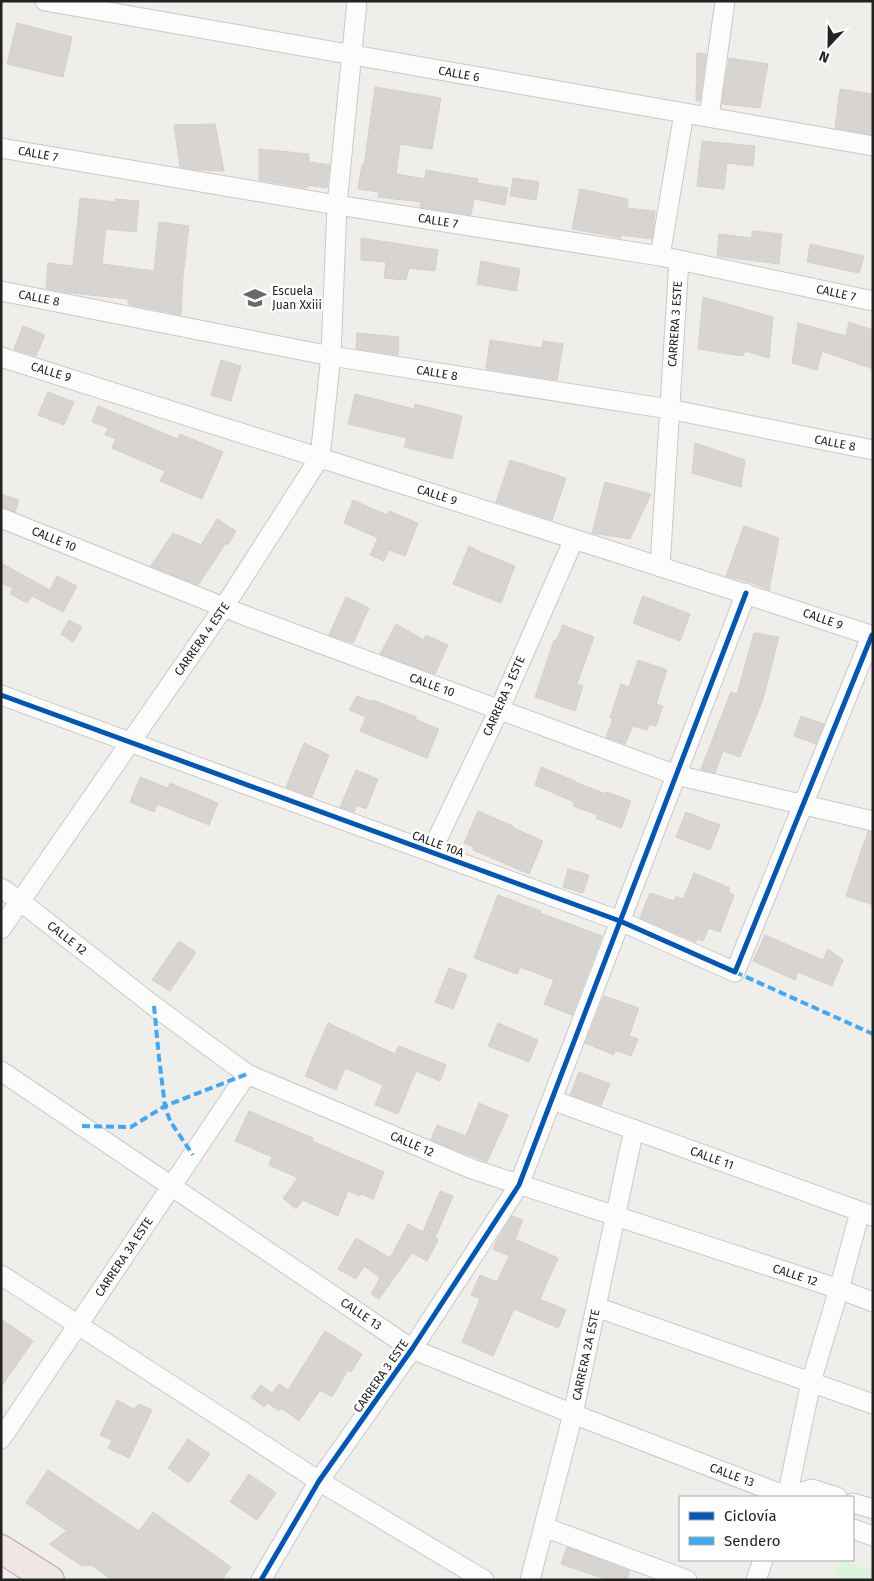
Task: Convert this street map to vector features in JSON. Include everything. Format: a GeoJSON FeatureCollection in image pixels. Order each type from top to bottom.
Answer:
{"type":"FeatureCollection","features":[{"type":"Feature","properties":{"kind":"highway"},"geometry":{"type":"LineString","coordinates":[[1,1549],[50,1580]]}},
{"type":"Feature","properties":{"kind":"street","name":"CALLE 6"},"geometry":{"type":"LineString","coordinates":[[45,1],[873,146]]}},
{"type":"Feature","properties":{"kind":"street","name":"CARRERA 4 ESTE"},"geometry":{"type":"LineString","coordinates":[[1,928],[224,607],[320,456],[331,356],[337,205],[350,55],[357,1]]}},
{"type":"Feature","properties":{"kind":"street"},"geometry":{"type":"LineString","coordinates":[[709,117],[725,1]]}},
{"type":"Feature","properties":{"kind":"street"},"geometry":{"type":"LineString","coordinates":[[660,256],[684,113]]}},
{"type":"Feature","properties":{"kind":"street","name":"CALLE 7"},"geometry":{"type":"LineString","coordinates":[[1,148],[337,205],[660,256],[873,301]]}},
{"type":"Feature","properties":{"kind":"street","name":"CARRERA 3 ESTE"},"geometry":{"type":"LineString","coordinates":[[660,567],[679,260]]}},
{"type":"Feature","properties":{"kind":"street","name":"CALLE 8"},"geometry":{"type":"LineString","coordinates":[[1,291],[331,356],[669,409],[873,450]]}},
{"type":"Feature","properties":{"kind":"street","name":"CALLE 9"},"geometry":{"type":"LineString","coordinates":[[1,357],[320,456],[660,567],[746,593],[873,636]]}},
{"type":"Feature","properties":{"kind":"street","name":"CALLE 10"},"geometry":{"type":"LineString","coordinates":[[1,518],[224,607],[676,776],[873,822]]}},
{"type":"Feature","properties":{"kind":"street","name":"CARRERA 3 ESTE"},"geometry":{"type":"LineString","coordinates":[[431,852],[499,710],[574,539]]}},
{"type":"Feature","properties":{"kind":"street","name":"CARRERA 3 ESTE"},"geometry":{"type":"LineString","coordinates":[[260,1580],[319,1481],[412,1349],[519,1184],[746,593]]}},
{"type":"Feature","properties":{"kind":"street"},"geometry":{"type":"LineString","coordinates":[[803,805],[873,636]]}},
{"type":"Feature","properties":{"kind":"street","name":"CALLE 10A"},"geometry":{"type":"LineString","coordinates":[[1,695],[620,921],[735,972],[803,805]]}},
{"type":"Feature","properties":{"kind":"street","name":"CALLE 12"},"geometry":{"type":"LineString","coordinates":[[1,888],[154,1006],[247,1074],[472,1169],[839,1289],[873,1302]]}},
{"type":"Feature","properties":{"kind":"street","name":"CALLE 13"},"geometry":{"type":"LineString","coordinates":[[1,1071],[412,1349],[785,1496]]}},
{"type":"Feature","properties":{"kind":"street","name":"CARRERA 3A ESTE"},"geometry":{"type":"LineString","coordinates":[[1,1439],[247,1074]]}},
{"type":"Feature","properties":{"kind":"street","name":"CALLE 11"},"geometry":{"type":"LineString","coordinates":[[552,1100],[866,1214]]}},
{"type":"Feature","properties":{"kind":"street","name":"CARRERA 2A ESTE"},"geometry":{"type":"LineString","coordinates":[[530,1580],[574,1414],[634,1130]]}},
{"type":"Feature","properties":{"kind":"street"},"geometry":{"type":"LineString","coordinates":[[788,1496],[811,1382],[839,1289],[866,1214]]}},
{"type":"Feature","properties":{"kind":"street"},"geometry":{"type":"LineString","coordinates":[[1,1275],[319,1481],[484,1580]]}},
{"type":"Feature","properties":{"kind":"street"},"geometry":{"type":"LineString","coordinates":[[596,1306],[873,1404]]}},
{"type":"Feature","properties":{"kind":"street"},"geometry":{"type":"LineString","coordinates":[[791,1496],[812,1489],[834,1496]]}},
{"type":"Feature","properties":{"kind":"street"},"geometry":{"type":"LineString","coordinates":[[854,1503],[873,1509]]}},
{"type":"Feature","properties":{"kind":"street"},"geometry":{"type":"LineString","coordinates":[[544,1527],[687,1580]]}},
{"type":"Feature","properties":{"kind":"street"},"geometry":{"type":"LineString","coordinates":[[854,1529],[873,1536]]}},
{"type":"Feature","properties":{"kind":"street"},"geometry":{"type":"LineString","coordinates":[[756,1580],[763,1561]]}},
{"type":"Feature","properties":{"kind":"green space"},"geometry":{"type":"Polygon","coordinates":[[[840,1561],[873,1571],[873,1580],[833,1580],[840,1561]]]}},
{"type":"Feature","properties":{"kind":"building"},"geometry":{"type":"Polygon","coordinates":[[[17,23],[72,37],[63,77],[7,64],[17,23]]]}},
{"type":"Feature","properties":{"kind":"building"},"geometry":{"type":"Polygon","coordinates":[[[697,53],[706,54],[700,101],[696,101],[697,53]]]}},
{"type":"Feature","properties":{"kind":"building"},"geometry":{"type":"Polygon","coordinates":[[[729,58],[768,64],[760,108],[722,104],[729,58]]]}},
{"type":"Feature","properties":{"kind":"building"},"geometry":{"type":"Polygon","coordinates":[[[375,87],[441,98],[432,149],[400,144],[396,174],[425,179],[426,170],[478,179],[477,183],[508,188],[505,205],[474,199],[471,215],[420,207],[421,202],[378,197],[379,192],[358,189],[362,165],[364,166],[375,87]]]}},
{"type":"Feature","properties":{"kind":"building"},"geometry":{"type":"Polygon","coordinates":[[[840,89],[873,94],[873,135],[835,128],[840,89]]]}},
{"type":"Feature","properties":{"kind":"building"},"geometry":{"type":"Polygon","coordinates":[[[215,124],[224,171],[180,167],[174,125],[215,124]]]}},
{"type":"Feature","properties":{"kind":"building"},"geometry":{"type":"Polygon","coordinates":[[[702,141],[755,146],[753,166],[727,163],[724,189],[697,186],[702,141]]]}},
{"type":"Feature","properties":{"kind":"building"},"geometry":{"type":"Polygon","coordinates":[[[259,149],[309,154],[309,162],[330,165],[327,188],[307,185],[307,188],[259,180],[259,149]]]}},
{"type":"Feature","properties":{"kind":"building"},"geometry":{"type":"Polygon","coordinates":[[[513,178],[539,182],[536,200],[510,196],[513,178]]]}},
{"type":"Feature","properties":{"kind":"building"},"geometry":{"type":"Polygon","coordinates":[[[580,189],[628,199],[627,208],[655,211],[652,239],[621,235],[621,238],[572,229],[580,189]]]}},
{"type":"Feature","properties":{"kind":"building"},"geometry":{"type":"Polygon","coordinates":[[[80,198],[115,202],[115,199],[139,201],[136,232],[106,229],[102,264],[154,271],[159,222],[189,226],[181,315],[128,304],[128,299],[63,292],[46,288],[48,263],[73,266],[80,198]]]}},
{"type":"Feature","properties":{"kind":"building"},"geometry":{"type":"Polygon","coordinates":[[[752,231],[782,234],[779,264],[717,256],[719,234],[752,238],[752,231]]]}},
{"type":"Feature","properties":{"kind":"building"},"geometry":{"type":"Polygon","coordinates":[[[361,238],[438,250],[435,271],[409,268],[406,280],[384,278],[386,262],[361,260],[361,238]]]}},
{"type":"Feature","properties":{"kind":"building"},"geometry":{"type":"Polygon","coordinates":[[[810,244],[864,256],[859,273],[807,262],[810,244]]]}},
{"type":"Feature","properties":{"kind":"building"},"geometry":{"type":"Polygon","coordinates":[[[481,261],[520,269],[516,291],[477,284],[481,261]]]}},
{"type":"Feature","properties":{"kind":"building"},"geometry":{"type":"Polygon","coordinates":[[[703,297],[773,317],[769,358],[745,351],[743,356],[698,349],[703,297]]]}},
{"type":"Feature","properties":{"kind":"building"},"geometry":{"type":"Polygon","coordinates":[[[849,322],[873,330],[873,369],[822,351],[817,370],[792,363],[798,323],[846,336],[849,322]]]}},
{"type":"Feature","properties":{"kind":"building"},"geometry":{"type":"Polygon","coordinates":[[[23,326],[45,335],[36,356],[14,349],[23,326]]]}},
{"type":"Feature","properties":{"kind":"building"},"geometry":{"type":"Polygon","coordinates":[[[357,333],[399,337],[398,355],[356,349],[357,333]]]}},
{"type":"Feature","properties":{"kind":"building"},"geometry":{"type":"Polygon","coordinates":[[[490,340],[542,348],[543,341],[563,344],[557,380],[486,369],[490,340]]]}},
{"type":"Feature","properties":{"kind":"building"},"geometry":{"type":"Polygon","coordinates":[[[221,360],[241,366],[231,401],[211,395],[221,360]]]}},
{"type":"Feature","properties":{"kind":"building"},"geometry":{"type":"Polygon","coordinates":[[[48,392],[74,402],[64,425],[38,415],[48,392]]]}},
{"type":"Feature","properties":{"kind":"building"},"geometry":{"type":"Polygon","coordinates":[[[355,394],[414,409],[415,404],[462,416],[452,459],[404,447],[407,438],[348,424],[355,394]]]}},
{"type":"Feature","properties":{"kind":"building"},"geometry":{"type":"Polygon","coordinates":[[[98,406],[178,439],[180,434],[223,452],[202,499],[160,481],[165,471],[112,448],[116,439],[105,435],[108,428],[92,422],[98,406]]]}},
{"type":"Feature","properties":{"kind":"building"},"geometry":{"type":"Polygon","coordinates":[[[695,443],[745,460],[741,487],[692,473],[695,443]]]}},
{"type":"Feature","properties":{"kind":"building"},"geometry":{"type":"Polygon","coordinates":[[[510,460],[566,478],[552,520],[496,502],[510,460]]]}},
{"type":"Feature","properties":{"kind":"building"},"geometry":{"type":"Polygon","coordinates":[[[605,482],[651,494],[630,539],[592,533],[605,482]]]}},
{"type":"Feature","properties":{"kind":"building"},"geometry":{"type":"Polygon","coordinates":[[[1,494],[19,500],[15,512],[1,507],[1,494]]]}},
{"type":"Feature","properties":{"kind":"building"},"geometry":{"type":"Polygon","coordinates":[[[353,500],[387,515],[389,511],[418,523],[405,556],[389,550],[384,561],[370,555],[378,538],[344,523],[353,500]]]}},
{"type":"Feature","properties":{"kind":"building"},"geometry":{"type":"Polygon","coordinates":[[[217,519],[236,531],[228,545],[226,543],[198,585],[151,566],[173,533],[201,545],[217,519]]]}},
{"type":"Feature","properties":{"kind":"building"},"geometry":{"type":"Polygon","coordinates":[[[744,526],[779,538],[769,590],[750,582],[726,576],[744,526]]]}},
{"type":"Feature","properties":{"kind":"building"},"geometry":{"type":"Polygon","coordinates":[[[469,546],[515,566],[501,603],[453,584],[469,546]]]}},
{"type":"Feature","properties":{"kind":"building"},"geometry":{"type":"Polygon","coordinates":[[[1,563],[50,590],[57,576],[77,586],[63,612],[32,596],[27,603],[10,594],[13,588],[1,583],[1,563]]]}},
{"type":"Feature","properties":{"kind":"building"},"geometry":{"type":"Polygon","coordinates":[[[643,596],[690,614],[680,641],[633,623],[643,596]]]}},
{"type":"Feature","properties":{"kind":"building"},"geometry":{"type":"Polygon","coordinates":[[[346,597],[369,608],[353,643],[329,635],[346,597]]]}},
{"type":"Feature","properties":{"kind":"building"},"geometry":{"type":"Polygon","coordinates":[[[69,620],[82,627],[73,642],[61,634],[69,620]]]}},
{"type":"Feature","properties":{"kind":"building"},"geometry":{"type":"Polygon","coordinates":[[[396,624],[424,640],[426,635],[448,645],[435,674],[380,654],[396,624]]]}},
{"type":"Feature","properties":{"kind":"building"},"geometry":{"type":"Polygon","coordinates":[[[563,625],[594,637],[577,684],[583,686],[575,711],[535,697],[554,640],[556,641],[563,625]]]}},
{"type":"Feature","properties":{"kind":"building"},"geometry":{"type":"Polygon","coordinates":[[[754,633],[779,637],[763,699],[740,757],[723,751],[715,773],[701,769],[731,692],[737,694],[754,633]]]}},
{"type":"Feature","properties":{"kind":"building"},"geometry":{"type":"Polygon","coordinates":[[[638,660],[667,670],[656,704],[663,706],[656,726],[649,724],[647,730],[633,726],[625,744],[606,737],[613,719],[610,718],[621,684],[629,687],[638,660]]]}},
{"type":"Feature","properties":{"kind":"building"},"geometry":{"type":"Polygon","coordinates":[[[357,696],[372,702],[373,700],[416,717],[415,719],[439,729],[427,758],[360,731],[366,717],[349,710],[357,696]]]}},
{"type":"Feature","properties":{"kind":"building"},"geometry":{"type":"Polygon","coordinates":[[[801,716],[824,724],[816,744],[794,736],[801,716]]]}},
{"type":"Feature","properties":{"kind":"building"},"geometry":{"type":"Polygon","coordinates":[[[304,743],[329,755],[312,797],[286,787],[304,743]]]}},
{"type":"Feature","properties":{"kind":"building"},"geometry":{"type":"Polygon","coordinates":[[[541,767],[606,794],[607,792],[631,801],[621,828],[596,818],[598,815],[573,806],[574,802],[535,785],[541,767]]]}},
{"type":"Feature","properties":{"kind":"building"},"geometry":{"type":"Polygon","coordinates":[[[356,770],[378,779],[366,809],[357,805],[354,812],[340,807],[356,770]]]}},
{"type":"Feature","properties":{"kind":"building"},"geometry":{"type":"Polygon","coordinates":[[[140,777],[168,788],[170,783],[218,803],[209,825],[157,804],[154,812],[130,802],[140,777]]]}},
{"type":"Feature","properties":{"kind":"building"},"geometry":{"type":"Polygon","coordinates":[[[478,811],[543,841],[529,874],[473,850],[474,847],[464,843],[478,811]]]}},
{"type":"Feature","properties":{"kind":"building"},"geometry":{"type":"Polygon","coordinates":[[[686,812],[720,825],[710,850],[676,837],[686,812]]]}},
{"type":"Feature","properties":{"kind":"building"},"geometry":{"type":"Polygon","coordinates":[[[868,831],[873,832],[873,905],[846,896],[868,831]]]}},
{"type":"Feature","properties":{"kind":"building"},"geometry":{"type":"Polygon","coordinates":[[[568,869],[589,875],[583,893],[563,887],[568,869]]]}},
{"type":"Feature","properties":{"kind":"building"},"geometry":{"type":"Polygon","coordinates":[[[694,873],[730,888],[728,892],[734,895],[720,932],[709,928],[703,941],[697,939],[696,942],[640,918],[650,893],[674,901],[676,897],[683,899],[694,873]]]}},
{"type":"Feature","properties":{"kind":"building"},"geometry":{"type":"Polygon","coordinates":[[[498,895],[602,936],[572,1015],[544,1004],[554,980],[520,967],[517,974],[474,958],[498,895]]]}},
{"type":"Feature","properties":{"kind":"building"},"geometry":{"type":"Polygon","coordinates":[[[765,935],[823,960],[828,949],[843,960],[832,986],[798,972],[795,980],[753,961],[765,935]]]}},
{"type":"Feature","properties":{"kind":"building"},"geometry":{"type":"Polygon","coordinates":[[[179,941],[196,952],[170,991],[152,980],[179,941]]]}},
{"type":"Feature","properties":{"kind":"building"},"geometry":{"type":"Polygon","coordinates":[[[449,968],[467,975],[453,1009],[435,1002],[449,968]]]}},
{"type":"Feature","properties":{"kind":"building"},"geometry":{"type":"Polygon","coordinates":[[[604,996],[639,1008],[629,1036],[638,1039],[631,1056],[615,1050],[614,1055],[585,1043],[604,996]]]}},
{"type":"Feature","properties":{"kind":"building"},"geometry":{"type":"Polygon","coordinates":[[[328,1023],[395,1054],[399,1046],[446,1065],[440,1081],[416,1071],[398,1114],[375,1105],[383,1085],[345,1068],[336,1090],[305,1076],[328,1023]]]}},
{"type":"Feature","properties":{"kind":"building"},"geometry":{"type":"Polygon","coordinates":[[[498,1023],[538,1040],[529,1062],[488,1046],[498,1023]]]}},
{"type":"Feature","properties":{"kind":"building"},"geometry":{"type":"Polygon","coordinates":[[[579,1072],[610,1084],[601,1106],[570,1095],[579,1072]]]}},
{"type":"Feature","properties":{"kind":"building"},"geometry":{"type":"Polygon","coordinates":[[[479,1103],[508,1115],[487,1162],[431,1140],[437,1125],[466,1136],[479,1103]]]}},
{"type":"Feature","properties":{"kind":"building"},"geometry":{"type":"Polygon","coordinates":[[[249,1111],[313,1138],[312,1141],[384,1172],[373,1199],[348,1191],[338,1216],[303,1200],[296,1209],[283,1198],[298,1178],[269,1165],[272,1157],[235,1141],[249,1111]]]}},
{"type":"Feature","properties":{"kind":"building"},"geometry":{"type":"Polygon","coordinates":[[[440,1191],[453,1196],[435,1238],[438,1240],[427,1261],[412,1253],[379,1299],[371,1294],[380,1278],[364,1266],[356,1279],[338,1269],[356,1238],[390,1258],[408,1224],[423,1232],[440,1191]]]}},
{"type":"Feature","properties":{"kind":"building"},"geometry":{"type":"Polygon","coordinates":[[[512,1216],[523,1220],[515,1239],[558,1258],[540,1299],[566,1310],[558,1328],[514,1309],[493,1356],[462,1342],[480,1299],[471,1295],[480,1275],[497,1282],[509,1256],[493,1249],[512,1216]]]}},
{"type":"Feature","properties":{"kind":"building"},"geometry":{"type":"Polygon","coordinates":[[[1,1319],[33,1341],[1,1387],[1,1319]]]}},
{"type":"Feature","properties":{"kind":"building"},"geometry":{"type":"Polygon","coordinates":[[[325,1331],[362,1354],[351,1372],[348,1370],[332,1397],[320,1390],[299,1421],[281,1408],[279,1411],[268,1403],[264,1407],[251,1397],[261,1385],[272,1393],[279,1384],[288,1390],[325,1331]]]}},
{"type":"Feature","properties":{"kind":"building"},"geometry":{"type":"Polygon","coordinates":[[[117,1400],[134,1409],[139,1404],[152,1410],[129,1458],[108,1448],[112,1440],[100,1435],[117,1400]]]}},
{"type":"Feature","properties":{"kind":"building"},"geometry":{"type":"Polygon","coordinates":[[[188,1439],[210,1454],[189,1483],[168,1468],[188,1439]]]}},
{"type":"Feature","properties":{"kind":"building"},"geometry":{"type":"Polygon","coordinates":[[[48,1470],[139,1531],[153,1512],[231,1567],[222,1580],[112,1580],[91,1565],[82,1566],[49,1544],[67,1531],[26,1503],[48,1470]]]}},
{"type":"Feature","properties":{"kind":"building"},"geometry":{"type":"Polygon","coordinates":[[[249,1474],[276,1493],[257,1520],[230,1502],[249,1474]]]}},
{"type":"Feature","properties":{"kind":"building"},"geometry":{"type":"Polygon","coordinates":[[[567,1547],[630,1571],[627,1580],[608,1580],[561,1564],[567,1547]]]}},
{"type":"Feature","properties":{"kind":"marked path"},"geometry":{"type":"LineString","coordinates":[[735,972],[873,1034]]}},
{"type":"Feature","properties":{"kind":"marked path"},"geometry":{"type":"LineString","coordinates":[[154,1006],[165,1106],[170,1121],[193,1155]]}},
{"type":"Feature","properties":{"kind":"marked path"},"geometry":{"type":"LineString","coordinates":[[82,1126],[131,1127],[165,1106],[247,1074]]}},
{"type":"Feature","properties":{"kind":"cycle path"},"geometry":{"type":"LineString","coordinates":[[261,1580],[319,1481],[412,1349],[519,1185],[746,593]]}},
{"type":"Feature","properties":{"kind":"cycle path"},"geometry":{"type":"LineString","coordinates":[[1,695],[620,921],[735,972],[872,635]]}},
{"type":"Feature","properties":{"kind":"place","name":"Escuela Juan Xxiii"},"geometry":{"type":"Point","coordinates":[255,298]}}]}
